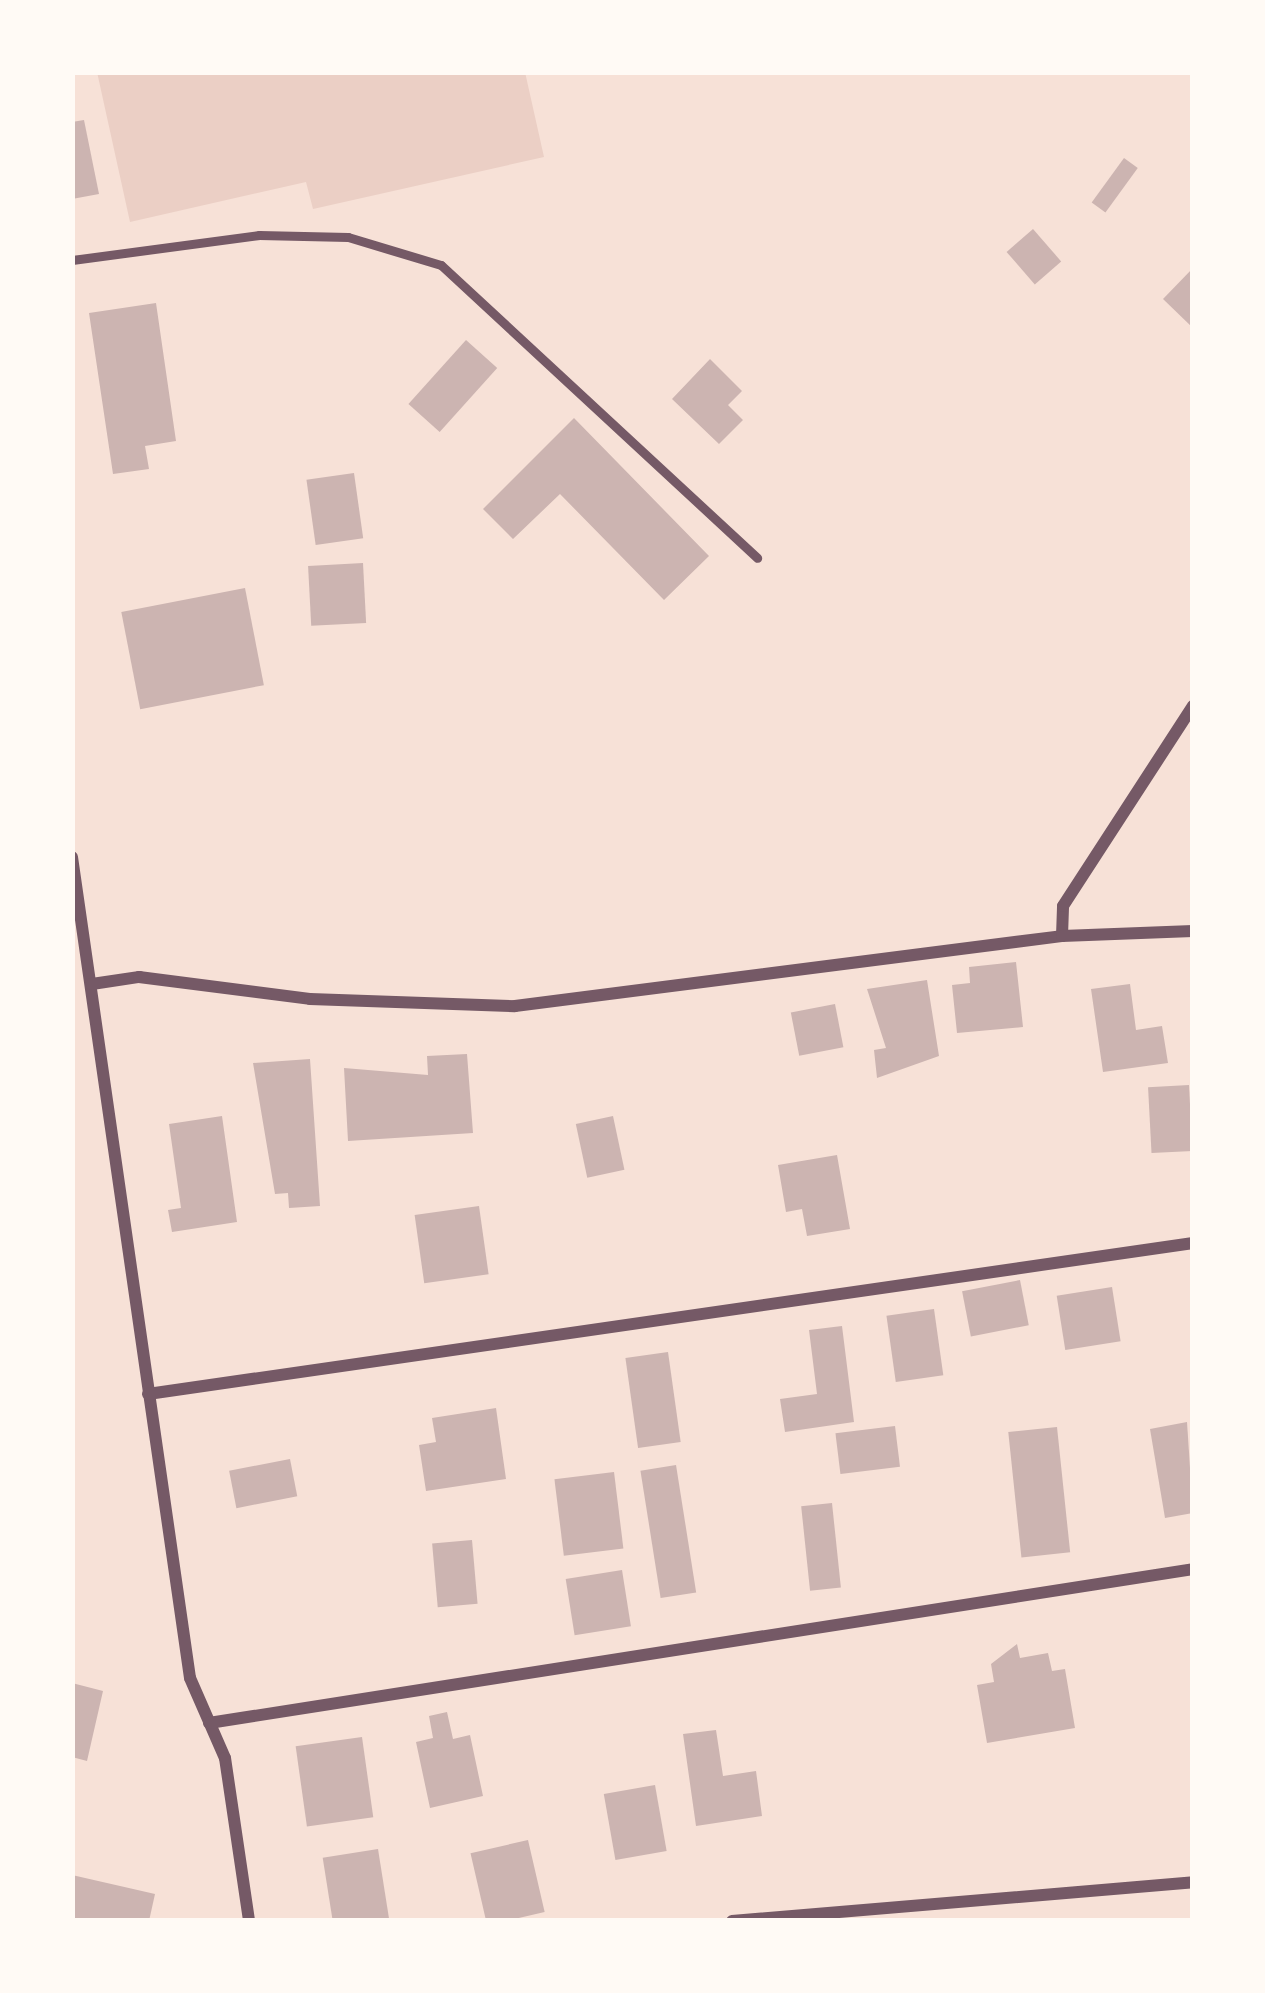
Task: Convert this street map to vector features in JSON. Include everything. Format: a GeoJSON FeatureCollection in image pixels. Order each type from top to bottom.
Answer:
{"type":"FeatureCollection","features":[{"type":"Feature","properties":{"kind":"street"},"geometry":{"type":"LineString","coordinates":[[1062,936],[1064,906],[1193,706]]}},
{"type":"Feature","properties":{"kind":"street"},"geometry":{"type":"LineString","coordinates":[[72,857],[190,1678],[225,1758],[250,1921]]}},
{"type":"Feature","properties":{"kind":"street"},"geometry":{"type":"LineString","coordinates":[[92,984],[139,977],[310,999],[515,1006],[1062,936],[1193,931]]}},
{"type":"Feature","properties":{"kind":"street"},"geometry":{"type":"LineString","coordinates":[[148,1394],[1193,1243]]}},
{"type":"Feature","properties":{"kind":"street"},"geometry":{"type":"LineString","coordinates":[[209,1723],[1193,1569]]}},
{"type":"Feature","properties":{"kind":"street"},"geometry":{"type":"LineString","coordinates":[[732,1921],[1193,1882]]}},
{"type":"Feature","properties":{"kind":"lane"},"geometry":{"type":"LineString","coordinates":[[72,260],[259,235],[347,237],[441,265],[757,558]]}},
{"type":"Feature","properties":{"kind":"shaded area"},"geometry":{"type":"Polygon","coordinates":[[[97,72],[525,72],[544,157],[313,209],[306,182],[130,222],[97,72]]]}},
{"type":"Feature","properties":{"kind":"building"},"geometry":{"type":"Polygon","coordinates":[[[84,120],[99,194],[72,199],[72,122],[84,120]]]}},
{"type":"Feature","properties":{"kind":"building"},"geometry":{"type":"Polygon","coordinates":[[[1124,158],[1138,168],[1105,212],[1092,202],[1124,158]]]}},
{"type":"Feature","properties":{"kind":"building"},"geometry":{"type":"Polygon","coordinates":[[[1033,229],[1061,261],[1035,284],[1007,252],[1033,229]]]}},
{"type":"Feature","properties":{"kind":"building"},"geometry":{"type":"Polygon","coordinates":[[[1193,268],[1193,328],[1163,299],[1193,268]]]}},
{"type":"Feature","properties":{"kind":"building"},"geometry":{"type":"Polygon","coordinates":[[[156,303],[176,441],[145,446],[149,469],[113,474],[89,313],[156,303]]]}},
{"type":"Feature","properties":{"kind":"building"},"geometry":{"type":"Polygon","coordinates":[[[466,340],[497,368],[440,432],[408,404],[466,340]]]}},
{"type":"Feature","properties":{"kind":"building"},"geometry":{"type":"Polygon","coordinates":[[[710,359],[742,391],[728,405],[743,420],[719,444],[672,399],[710,359]]]}},
{"type":"Feature","properties":{"kind":"building"},"geometry":{"type":"Polygon","coordinates":[[[574,418],[709,556],[664,600],[560,494],[513,539],[483,509],[574,418]]]}},
{"type":"Feature","properties":{"kind":"building"},"geometry":{"type":"Polygon","coordinates":[[[354,473],[363,538],[316,545],[306,480],[354,473]]]}},
{"type":"Feature","properties":{"kind":"building"},"geometry":{"type":"Polygon","coordinates":[[[363,563],[366,623],[311,626],[308,566],[363,563]]]}},
{"type":"Feature","properties":{"kind":"building"},"geometry":{"type":"Polygon","coordinates":[[[245,588],[264,685],[140,709],[121,612],[245,588]]]}},
{"type":"Feature","properties":{"kind":"building"},"geometry":{"type":"Polygon","coordinates":[[[1016,962],[1023,1027],[957,1033],[952,985],[970,983],[969,967],[1016,962]]]}},
{"type":"Feature","properties":{"kind":"building"},"geometry":{"type":"Polygon","coordinates":[[[927,980],[939,1056],[877,1078],[874,1050],[886,1048],[867,989],[927,980]]]}},
{"type":"Feature","properties":{"kind":"building"},"geometry":{"type":"Polygon","coordinates":[[[1130,984],[1136,1030],[1162,1026],[1168,1063],[1103,1072],[1091,989],[1130,984]]]}},
{"type":"Feature","properties":{"kind":"building"},"geometry":{"type":"Polygon","coordinates":[[[835,1004],[843,1047],[799,1056],[791,1013],[835,1004]]]}},
{"type":"Feature","properties":{"kind":"building"},"geometry":{"type":"Polygon","coordinates":[[[467,1054],[473,1133],[348,1141],[344,1068],[428,1075],[427,1056],[467,1054]]]}},
{"type":"Feature","properties":{"kind":"building"},"geometry":{"type":"Polygon","coordinates":[[[310,1059],[320,1206],[289,1208],[288,1193],[275,1194],[253,1063],[310,1059]]]}},
{"type":"Feature","properties":{"kind":"building"},"geometry":{"type":"Polygon","coordinates":[[[1189,1085],[1192,1151],[1152,1153],[1148,1087],[1189,1085]]]}},
{"type":"Feature","properties":{"kind":"building"},"geometry":{"type":"Polygon","coordinates":[[[222,1116],[237,1222],[172,1232],[168,1210],[181,1208],[169,1124],[222,1116]]]}},
{"type":"Feature","properties":{"kind":"building"},"geometry":{"type":"Polygon","coordinates":[[[613,1116],[624,1170],[587,1178],[576,1124],[613,1116]]]}},
{"type":"Feature","properties":{"kind":"building"},"geometry":{"type":"Polygon","coordinates":[[[837,1155],[850,1229],[807,1236],[802,1209],[786,1212],[778,1165],[837,1155]]]}},
{"type":"Feature","properties":{"kind":"building"},"geometry":{"type":"Polygon","coordinates":[[[479,1206],[489,1274],[424,1283],[415,1215],[479,1206]]]}},
{"type":"Feature","properties":{"kind":"building"},"geometry":{"type":"Polygon","coordinates":[[[1020,1280],[1029,1325],[971,1336],[962,1291],[1020,1280]]]}},
{"type":"Feature","properties":{"kind":"building"},"geometry":{"type":"Polygon","coordinates":[[[1112,1287],[1121,1341],[1065,1350],[1057,1296],[1112,1287]]]}},
{"type":"Feature","properties":{"kind":"building"},"geometry":{"type":"Polygon","coordinates":[[[934,1309],[943,1375],[896,1382],[886,1316],[934,1309]]]}},
{"type":"Feature","properties":{"kind":"building"},"geometry":{"type":"Polygon","coordinates":[[[842,1326],[854,1422],[785,1432],[780,1399],[817,1394],[809,1330],[842,1326]]]}},
{"type":"Feature","properties":{"kind":"building"},"geometry":{"type":"Polygon","coordinates":[[[668,1352],[681,1442],[638,1448],[625,1358],[668,1352]]]}},
{"type":"Feature","properties":{"kind":"building"},"geometry":{"type":"Polygon","coordinates":[[[496,1408],[506,1479],[426,1491],[419,1445],[436,1442],[432,1418],[496,1408]]]}},
{"type":"Feature","properties":{"kind":"building"},"geometry":{"type":"Polygon","coordinates":[[[1187,1422],[1193,1513],[1165,1518],[1150,1429],[1187,1422]]]}},
{"type":"Feature","properties":{"kind":"building"},"geometry":{"type":"Polygon","coordinates":[[[895,1426],[900,1467],[840,1474],[835,1433],[895,1426]]]}},
{"type":"Feature","properties":{"kind":"building"},"geometry":{"type":"Polygon","coordinates":[[[1057,1427],[1070,1552],[1021,1557],[1008,1432],[1057,1427]]]}},
{"type":"Feature","properties":{"kind":"building"},"geometry":{"type":"Polygon","coordinates":[[[290,1459],[297,1496],[236,1508],[229,1471],[290,1459]]]}},
{"type":"Feature","properties":{"kind":"building"},"geometry":{"type":"Polygon","coordinates":[[[676,1465],[696,1592],[661,1598],[640,1471],[676,1465]]]}},
{"type":"Feature","properties":{"kind":"building"},"geometry":{"type":"Polygon","coordinates":[[[614,1472],[623,1548],[564,1556],[554,1479],[614,1472]]]}},
{"type":"Feature","properties":{"kind":"building"},"geometry":{"type":"Polygon","coordinates":[[[832,1503],[841,1588],[810,1591],[801,1506],[832,1503]]]}},
{"type":"Feature","properties":{"kind":"building"},"geometry":{"type":"Polygon","coordinates":[[[472,1540],[478,1604],[438,1607],[432,1543],[472,1540]]]}},
{"type":"Feature","properties":{"kind":"building"},"geometry":{"type":"Polygon","coordinates":[[[622,1570],[631,1626],[575,1635],[566,1579],[622,1570]]]}},
{"type":"Feature","properties":{"kind":"building"},"geometry":{"type":"Polygon","coordinates":[[[1017,1644],[1020,1658],[1048,1653],[1052,1671],[1065,1669],[1075,1728],[987,1743],[977,1685],[994,1682],[991,1664],[1017,1644]]]}},
{"type":"Feature","properties":{"kind":"building"},"geometry":{"type":"Polygon","coordinates":[[[72,1683],[103,1691],[87,1761],[72,1757],[72,1683]]]}},
{"type":"Feature","properties":{"kind":"building"},"geometry":{"type":"Polygon","coordinates":[[[447,1712],[453,1739],[470,1735],[483,1796],[430,1808],[416,1742],[433,1738],[429,1716],[447,1712]]]}},
{"type":"Feature","properties":{"kind":"building"},"geometry":{"type":"Polygon","coordinates":[[[716,1730],[723,1776],[756,1771],[762,1816],[696,1826],[683,1734],[716,1730]]]}},
{"type":"Feature","properties":{"kind":"building"},"geometry":{"type":"Polygon","coordinates":[[[362,1737],[373,1817],[307,1827],[296,1746],[362,1737]]]}},
{"type":"Feature","properties":{"kind":"building"},"geometry":{"type":"Polygon","coordinates":[[[655,1785],[667,1851],[615,1860],[604,1794],[655,1785]]]}},
{"type":"Feature","properties":{"kind":"building"},"geometry":{"type":"Polygon","coordinates":[[[528,1840],[545,1912],[486,1921],[471,1853],[528,1840]]]}},
{"type":"Feature","properties":{"kind":"building"},"geometry":{"type":"Polygon","coordinates":[[[378,1849],[389,1921],[333,1921],[323,1858],[378,1849]]]}},
{"type":"Feature","properties":{"kind":"building"},"geometry":{"type":"Polygon","coordinates":[[[72,1875],[155,1894],[149,1921],[72,1921],[72,1875]]]}}]}
